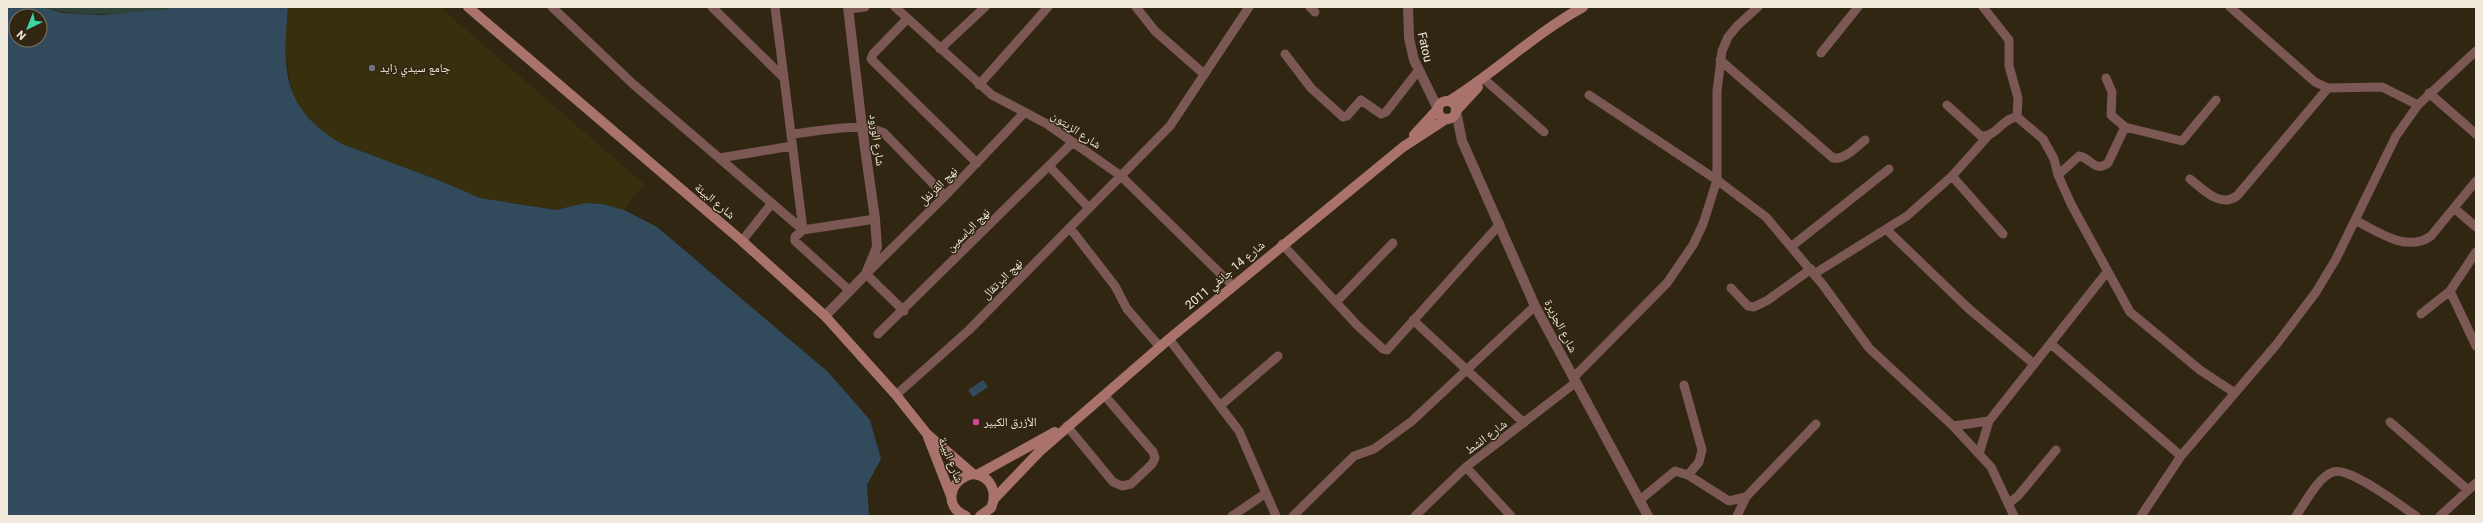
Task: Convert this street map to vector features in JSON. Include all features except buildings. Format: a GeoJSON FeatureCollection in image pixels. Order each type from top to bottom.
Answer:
{"type":"FeatureCollection","features":[{"type":"Feature","properties":{"kind":"main road","name":"شارع البيئة"},"geometry":{"type":"LineString","coordinates":[[468,7],[742,241],[825,316],[896,395],[927,434],[975,475],[988,481],[992,486],[994,501]]}},
{"type":"Feature","properties":{"kind":"main road"},"geometry":{"type":"LineString","coordinates":[[1484,79],[1456,111],[1454,116],[1446,119],[1441,117],[1438,109],[1440,104],[1449,101],[1484,79],[1529,42],[1583,7]]}},
{"type":"Feature","properties":{"kind":"main road"},"geometry":{"type":"LineString","coordinates":[[1449,101],[1455,105],[1456,111]]}},
{"type":"Feature","properties":{"kind":"main road","name":"شارع 14 جانفي 2011"},"geometry":{"type":"LineString","coordinates":[[1403,147],[1438,109]]}},
{"type":"Feature","properties":{"kind":"main road","name":"شارع 14 جانفي 2011"},"geometry":{"type":"LineString","coordinates":[[980,516],[986,512],[1020,470],[1067,426],[1105,396],[1169,339],[1234,286],[1282,244],[1403,147],[1446,119]]}},
{"type":"Feature","properties":{"kind":"main road","name":"شارع 14 جانفي 2011"},"geometry":{"type":"LineString","coordinates":[[951,496],[955,483],[966,475],[975,475],[1067,426]]}},
{"type":"Feature","properties":{"kind":"main road","name":"شارع البيئة"},"geometry":{"type":"LineString","coordinates":[[927,434],[956,510],[966,516]]}},
{"type":"Feature","properties":{"kind":"main road"},"geometry":{"type":"LineString","coordinates":[[994,501],[996,516]]}},
{"type":"Feature","properties":{"kind":"street"},"geometry":{"type":"LineString","coordinates":[[552,7],[633,84],[803,230]]}},
{"type":"Feature","properties":{"kind":"street"},"geometry":{"type":"LineString","coordinates":[[712,7],[784,78]]}},
{"type":"Feature","properties":{"kind":"street"},"geometry":{"type":"LineString","coordinates":[[775,7],[803,230]]}},
{"type":"Feature","properties":{"kind":"street"},"geometry":{"type":"LineString","coordinates":[[848,8],[865,7]]}},
{"type":"Feature","properties":{"kind":"street","name":"شارع الزيتون"},"geometry":{"type":"LineString","coordinates":[[895,7],[979,85],[992,95],[1025,112],[1074,142],[1121,176],[1234,286]]}},
{"type":"Feature","properties":{"kind":"street"},"geometry":{"type":"LineString","coordinates":[[940,49],[985,7]]}},
{"type":"Feature","properties":{"kind":"street"},"geometry":{"type":"LineString","coordinates":[[979,85],[1048,7]]}},
{"type":"Feature","properties":{"kind":"street"},"geometry":{"type":"LineString","coordinates":[[1136,7],[1155,31],[1204,74]]}},
{"type":"Feature","properties":{"kind":"street","name":"نهج البرتقال"},"geometry":{"type":"LineString","coordinates":[[896,395],[969,330],[1170,126],[1249,7]]}},
{"type":"Feature","properties":{"kind":"street","name":"Fatou"},"geometry":{"type":"LineString","coordinates":[[1408,7],[1409,38],[1418,71],[1429,89],[1438,109]]}},
{"type":"Feature","properties":{"kind":"street","name":"شارع الشط"},"geometry":{"type":"LineString","coordinates":[[1415,516],[1466,467],[1524,423],[1574,380],[1672,277],[1685,260],[1703,224],[1717,180],[1717,98],[1720,60],[1724,44],[1728,36],[1758,7]]}},
{"type":"Feature","properties":{"kind":"street"},"geometry":{"type":"LineString","coordinates":[[1821,53],[1858,7]]}},
{"type":"Feature","properties":{"kind":"street"},"geometry":{"type":"LineString","coordinates":[[1984,7],[2009,40],[2009,66],[2018,98],[2016,117]]}},
{"type":"Feature","properties":{"kind":"street"},"geometry":{"type":"LineString","coordinates":[[2230,7],[2304,74],[2328,88],[2382,87],[2418,105]]}},
{"type":"Feature","properties":{"kind":"street","name":"شارع الورود"},"geometry":{"type":"LineString","coordinates":[[848,8],[862,127],[875,219],[876,247],[866,274]]}},
{"type":"Feature","properties":{"kind":"street"},"geometry":{"type":"LineString","coordinates":[[907,19],[873,54],[871,59],[977,163]]}},
{"type":"Feature","properties":{"kind":"street"},"geometry":{"type":"LineString","coordinates":[[2141,516],[2182,456],[2236,393],[2316,292],[2336,259],[2396,136],[2418,105],[2476,51]]}},
{"type":"Feature","properties":{"kind":"street"},"geometry":{"type":"LineString","coordinates":[[1284,54],[1311,88],[1343,117],[1347,116],[1361,100],[1381,114],[1386,112],[1418,71]]}},
{"type":"Feature","properties":{"kind":"street"},"geometry":{"type":"LineString","coordinates":[[1720,60],[1833,158],[1838,159],[1845,156],[1865,140]]}},
{"type":"Feature","properties":{"kind":"street"},"geometry":{"type":"LineString","coordinates":[[2106,78],[2112,92],[2111,115],[2125,127],[2182,141],[2216,100]]}},
{"type":"Feature","properties":{"kind":"street"},"geometry":{"type":"LineString","coordinates":[[1484,79],[1544,132]]}},
{"type":"Feature","properties":{"kind":"street"},"geometry":{"type":"LineString","coordinates":[[2190,179],[2219,200],[2232,200],[2328,88]]}},
{"type":"Feature","properties":{"kind":"street","name":"Fatou"},"geometry":{"type":"LineString","coordinates":[[1429,89],[1449,101]]}},
{"type":"Feature","properties":{"kind":"street"},"geometry":{"type":"LineString","coordinates":[[2429,94],[2476,134]]}},
{"type":"Feature","properties":{"kind":"street"},"geometry":{"type":"LineString","coordinates":[[1589,96],[1717,180],[1766,217],[1813,272],[1869,348],[1953,426],[1994,472],[2014,516]]}},
{"type":"Feature","properties":{"kind":"street"},"geometry":{"type":"LineString","coordinates":[[1947,105],[1975,133],[1988,136]]}},
{"type":"Feature","properties":{"kind":"street","name":"شارع الجزيرة"},"geometry":{"type":"LineString","coordinates":[[1456,111],[1462,141]]}},
{"type":"Feature","properties":{"kind":"street","name":"نهج القرنفل"},"geometry":{"type":"LineString","coordinates":[[866,274],[945,196],[1025,112]]}},
{"type":"Feature","properties":{"kind":"street"},"geometry":{"type":"LineString","coordinates":[[1731,288],[1748,306],[1754,307],[1887,230],[1907,216],[1952,176],[1988,136],[2011,117],[2016,117],[2043,140],[2054,159],[2058,175],[2107,272],[2124,302],[2142,324],[2200,370],[2236,393]]}},
{"type":"Feature","properties":{"kind":"street","name":"شارع الجزيرة"},"geometry":{"type":"LineString","coordinates":[[1446,119],[1462,141],[1535,306],[1648,516]]}},
{"type":"Feature","properties":{"kind":"street"},"geometry":{"type":"LineString","coordinates":[[791,134],[862,127],[875,128],[884,133],[945,196]]}},
{"type":"Feature","properties":{"kind":"street"},"geometry":{"type":"LineString","coordinates":[[2058,175],[2079,156],[2097,167],[2103,166],[2108,162],[2125,127]]}},
{"type":"Feature","properties":{"kind":"street","name":"نهج الياسمين"},"geometry":{"type":"LineString","coordinates":[[878,334],[904,311],[1074,142]]}},
{"type":"Feature","properties":{"kind":"street"},"geometry":{"type":"LineString","coordinates":[[720,158],[792,146]]}},
{"type":"Feature","properties":{"kind":"street"},"geometry":{"type":"LineString","coordinates":[[1050,167],[1089,208]]}},
{"type":"Feature","properties":{"kind":"street"},"geometry":{"type":"LineString","coordinates":[[1792,246],[1890,169]]}},
{"type":"Feature","properties":{"kind":"street"},"geometry":{"type":"LineString","coordinates":[[1952,176],[2003,234]]}},
{"type":"Feature","properties":{"kind":"street"},"geometry":{"type":"LineString","coordinates":[[2355,220],[2395,240],[2417,243],[2431,236],[2476,181]]}},
{"type":"Feature","properties":{"kind":"street"},"geometry":{"type":"LineString","coordinates":[[742,241],[772,203]]}},
{"type":"Feature","properties":{"kind":"street"},"geometry":{"type":"LineString","coordinates":[[2454,208],[2476,227]]}},
{"type":"Feature","properties":{"kind":"street"},"geometry":{"type":"LineString","coordinates":[[850,291],[794,241],[795,237],[803,230],[875,219]]}},
{"type":"Feature","properties":{"kind":"street"},"geometry":{"type":"LineString","coordinates":[[1282,244],[1336,302],[1383,349],[1389,348],[1500,224]]}},
{"type":"Feature","properties":{"kind":"street"},"geometry":{"type":"LineString","coordinates":[[1070,228],[1115,286],[1127,310],[1160,347]]}},
{"type":"Feature","properties":{"kind":"street"},"geometry":{"type":"LineString","coordinates":[[1887,230],[1968,308],[2034,364]]}},
{"type":"Feature","properties":{"kind":"street"},"geometry":{"type":"LineString","coordinates":[[1336,302],[1393,243]]}},
{"type":"Feature","properties":{"kind":"street"},"geometry":{"type":"LineString","coordinates":[[2421,314],[2450,291],[2476,252]]}},
{"type":"Feature","properties":{"kind":"street"},"geometry":{"type":"LineString","coordinates":[[1979,454],[1989,421],[2107,272]]}},
{"type":"Feature","properties":{"kind":"street"},"geometry":{"type":"LineString","coordinates":[[825,316],[866,274],[904,311]]}},
{"type":"Feature","properties":{"kind":"street"},"geometry":{"type":"LineString","coordinates":[[2450,291],[2476,346]]}},
{"type":"Feature","properties":{"kind":"street"},"geometry":{"type":"LineString","coordinates":[[1292,516],[1354,456],[1374,449],[1412,421],[1535,306]]}},
{"type":"Feature","properties":{"kind":"street"},"geometry":{"type":"LineString","coordinates":[[1413,320],[1524,423]]}},
{"type":"Feature","properties":{"kind":"street"},"geometry":{"type":"LineString","coordinates":[[1169,339],[1221,405],[1243,438],[1276,516]]}},
{"type":"Feature","properties":{"kind":"street"},"geometry":{"type":"LineString","coordinates":[[2051,344],[2182,456]]}},
{"type":"Feature","properties":{"kind":"street"},"geometry":{"type":"LineString","coordinates":[[1221,405],[1278,356]]}},
{"type":"Feature","properties":{"kind":"street"},"geometry":{"type":"LineString","coordinates":[[1684,385],[1702,450],[1699,462],[1688,475]]}},
{"type":"Feature","properties":{"kind":"street"},"geometry":{"type":"LineString","coordinates":[[1067,426],[1113,482],[1122,486],[1131,484],[1152,464],[1155,458],[1153,452],[1105,396]]}},
{"type":"Feature","properties":{"kind":"street"},"geometry":{"type":"LineString","coordinates":[[1953,426],[1989,421]]}},
{"type":"Feature","properties":{"kind":"street"},"geometry":{"type":"LineString","coordinates":[[2390,422],[2468,490]]}},
{"type":"Feature","properties":{"kind":"street"},"geometry":{"type":"LineString","coordinates":[[1737,516],[1746,497],[1816,424]]}},
{"type":"Feature","properties":{"kind":"street"},"geometry":{"type":"LineString","coordinates":[[2008,503],[2018,496],[2056,450]]}},
{"type":"Feature","properties":{"kind":"street"},"geometry":{"type":"LineString","coordinates":[[1466,467],[1511,516]]}},
{"type":"Feature","properties":{"kind":"street"},"geometry":{"type":"LineString","coordinates":[[2296,516],[2321,481],[2327,475],[2338,470],[2348,473],[2378,490],[2416,516]]}},
{"type":"Feature","properties":{"kind":"street"},"geometry":{"type":"LineString","coordinates":[[1640,500],[1675,471],[1688,475],[1729,501],[1746,497]]}},
{"type":"Feature","properties":{"kind":"street"},"geometry":{"type":"LineString","coordinates":[[2440,516],[2476,483]]}},
{"type":"Feature","properties":{"kind":"street"},"geometry":{"type":"LineString","coordinates":[[1232,516],[1266,493]]}},
{"type":"Feature","properties":{"kind":"green space"},"geometry":{"type":"Polygon","coordinates":[[[42,7],[171,7],[168,9],[105,14],[73,13],[42,7]]]}},
{"type":"Feature","properties":{"kind":"sand"},"geometry":{"type":"Polygon","coordinates":[[[288,7],[440,7],[644,184],[624,210],[603,204],[585,203],[557,210],[480,198],[443,182],[342,144],[330,137],[305,117],[293,97],[284,45],[288,7]]]}},
{"type":"Feature","properties":{"kind":"water"},"geometry":{"type":"Polygon","coordinates":[[[7,7],[46,8],[8,8],[8,48],[48,48],[48,9],[63,13],[101,15],[168,9],[171,7],[288,7],[285,50],[290,86],[297,102],[307,117],[322,131],[342,144],[443,182],[480,198],[556,210],[585,203],[603,204],[624,210],[657,227],[828,372],[870,420],[881,459],[867,485],[869,516],[7,516],[7,7]]]}},
{"type":"Feature","properties":{"kind":"water"},"geometry":{"type":"Polygon","coordinates":[[[983,380],[988,387],[973,397],[968,390],[983,380]]]}},
{"type":"Feature","properties":{"kind":"place","name":"جامع سيدي زايد"},"geometry":{"type":"Point","coordinates":[372,68]}},
{"type":"Feature","properties":{"kind":"place","name":"الأزرق الكبير"},"geometry":{"type":"Point","coordinates":[976,422]}}]}
